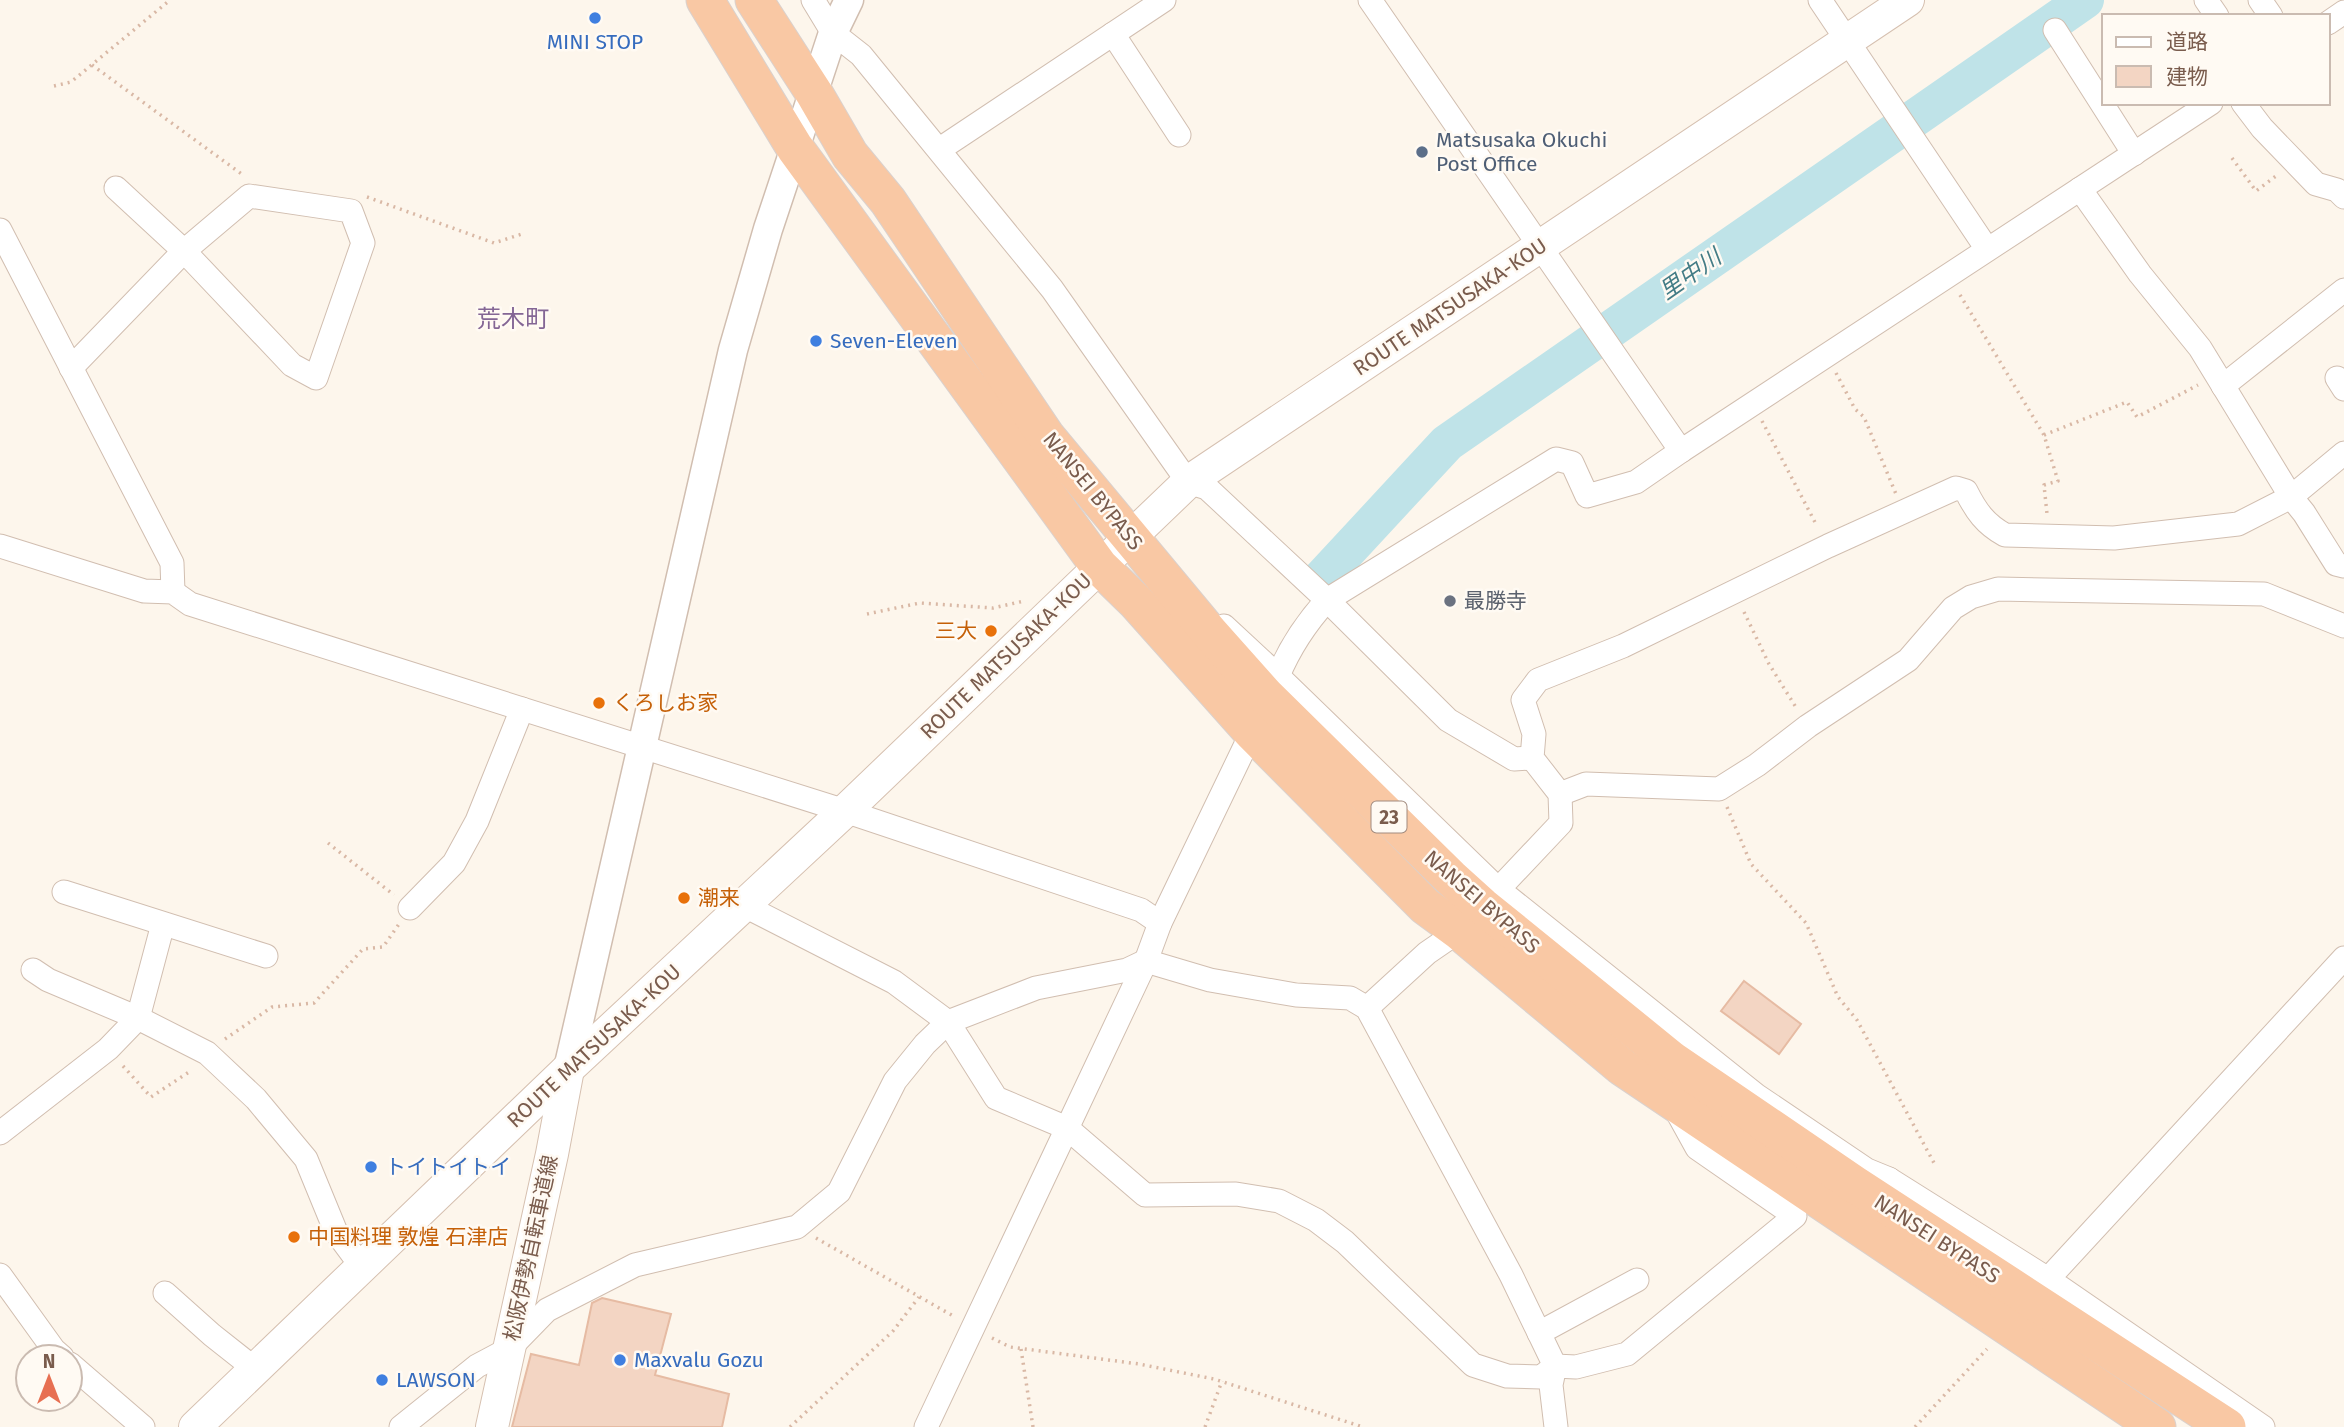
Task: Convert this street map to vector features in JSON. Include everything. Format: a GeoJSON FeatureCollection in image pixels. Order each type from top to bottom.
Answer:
{"type":"FeatureCollection","features":[{"type":"Feature","properties":{"kind":"highway","name":"NANSEI BYPASS"},"geometry":{"type":"LineString","coordinates":[[705,0],[795,148],[1099,566],[1136,601],[1252,732],[1425,906],[1479,908],[1672,1060],[1854,1184],[2227,1427]]}},
{"type":"Feature","properties":{"kind":"highway","name":"NANSEI BYPASS"},"geometry":{"type":"LineString","coordinates":[[754,0],[850,155],[888,201],[1046,436],[1209,632],[1266,696],[1479,908],[1622,1067],[2157,1427]]}},
{"type":"Feature","properties":{"kind":"main road","name":"ROUTE MATSUSAKA-KOU"},"geometry":{"type":"LineString","coordinates":[[195,1427],[568,1069],[845,811],[1188,482],[1908,0]]}},
{"type":"Feature","properties":{"kind":"main road","name":"松阪伊勢自転車道線"},"geometry":{"type":"LineString","coordinates":[[492,1427],[568,1069]]}},
{"type":"Feature","properties":{"kind":"street"},"geometry":{"type":"LineString","coordinates":[[813,0],[834,33],[861,55],[1052,289],[1188,482],[1207,488],[1327,600],[1448,720],[1514,759],[1532,758]]}},
{"type":"Feature","properties":{"kind":"street"},"geometry":{"type":"LineString","coordinates":[[568,1069],[733,350],[768,229],[834,33],[849,0]]}},
{"type":"Feature","properties":{"kind":"street"},"geometry":{"type":"LineString","coordinates":[[940,149],[1164,0]]}},
{"type":"Feature","properties":{"kind":"street"},"geometry":{"type":"LineString","coordinates":[[1370,0],[1681,451]]}},
{"type":"Feature","properties":{"kind":"street"},"geometry":{"type":"LineString","coordinates":[[1819,0],[1987,249]]}},
{"type":"Feature","properties":{"kind":"street"},"geometry":{"type":"LineString","coordinates":[[2055,30],[2102,104]]}},
{"type":"Feature","properties":{"kind":"street"},"geometry":{"type":"LineString","coordinates":[[1113,34],[1179,135]]}},
{"type":"Feature","properties":{"kind":"street"},"geometry":{"type":"LineString","coordinates":[[2103,105],[2134,154]]}},
{"type":"Feature","properties":{"kind":"street"},"geometry":{"type":"LineString","coordinates":[[1278,676],[1287,655],[1308,622],[1327,600],[1556,459],[1572,463],[1587,496],[1636,482],[2208,105]]}},
{"type":"Feature","properties":{"kind":"street"},"geometry":{"type":"LineString","coordinates":[[2245,105],[2262,128],[2316,184],[2342,189]]}},
{"type":"Feature","properties":{"kind":"street"},"geometry":{"type":"LineString","coordinates":[[71,368],[184,251],[249,196],[351,211],[363,243],[316,378],[292,365],[184,251],[116,188]]}},
{"type":"Feature","properties":{"kind":"street"},"geometry":{"type":"LineString","coordinates":[[2080,189],[2140,274],[2200,348],[2291,497],[2336,564],[2344,566]]}},
{"type":"Feature","properties":{"kind":"street"},"geometry":{"type":"LineString","coordinates":[[0,230],[172,564],[173,592]]}},
{"type":"Feature","properties":{"kind":"street"},"geometry":{"type":"LineString","coordinates":[[2220,381],[2342,297]]}},
{"type":"Feature","properties":{"kind":"street"},"geometry":{"type":"LineString","coordinates":[[1367,1008],[1479,908],[1561,823],[1560,794],[1532,758],[1534,734],[1523,700],[1538,680],[1623,646],[1828,546],[1956,488],[1966,491],[1979,516],[2005,536],[2114,538],[2238,524],[2291,497],[2344,453]]}},
{"type":"Feature","properties":{"kind":"street"},"geometry":{"type":"LineString","coordinates":[[0,546],[144,592],[173,592],[190,604],[845,811],[1141,910],[1160,923]]}},
{"type":"Feature","properties":{"kind":"street"},"geometry":{"type":"LineString","coordinates":[[1560,794],[1586,784],[1719,789],[1908,660],[1953,608],[1971,597],[1998,589],[2264,594],[2344,626]]}},
{"type":"Feature","properties":{"kind":"street"},"geometry":{"type":"LineString","coordinates":[[1209,632],[1221,622],[1278,676],[1479,908],[1867,1170],[1889,1179],[2048,1279],[2263,1427]]}},
{"type":"Feature","properties":{"kind":"street"},"geometry":{"type":"LineString","coordinates":[[410,908],[454,863],[477,821],[522,709]]}},
{"type":"Feature","properties":{"kind":"street"},"geometry":{"type":"LineString","coordinates":[[926,1427],[1146,961],[1160,923],[1252,732]]}},
{"type":"Feature","properties":{"kind":"street"},"geometry":{"type":"LineString","coordinates":[[64,892],[266,956]]}},
{"type":"Feature","properties":{"kind":"street"},"geometry":{"type":"LineString","coordinates":[[743,905],[894,982],[948,1022],[996,1098],[1067,1128],[1145,1195],[1236,1194],[1279,1201],[1316,1220],[1345,1242],[1473,1365],[1507,1376],[1541,1377],[1555,1366],[1576,1367],[1627,1354],[1795,1216],[1697,1148],[1671,1101]]}},
{"type":"Feature","properties":{"kind":"street"},"geometry":{"type":"LineString","coordinates":[[0,1133],[108,1049],[138,1018],[163,924]]}},
{"type":"Feature","properties":{"kind":"street"},"geometry":{"type":"LineString","coordinates":[[2048,1279],[2344,958]]}},
{"type":"Feature","properties":{"kind":"street"},"geometry":{"type":"LineString","coordinates":[[401,1427],[477,1366],[509,1349],[547,1311],[635,1265],[797,1227],[839,1192],[895,1081],[925,1044],[948,1022],[1035,988],[1127,970],[1146,961],[1210,980],[1296,995],[1350,998],[1367,1008],[1504,1262],[1555,1366],[1551,1385],[1556,1427]]}},
{"type":"Feature","properties":{"kind":"street"},"geometry":{"type":"LineString","coordinates":[[33,970],[48,980],[138,1018],[207,1052],[256,1099],[306,1159],[337,1231],[362,1267]]}},
{"type":"Feature","properties":{"kind":"street"},"geometry":{"type":"LineString","coordinates":[[1854,1184],[1889,1179]]}},
{"type":"Feature","properties":{"kind":"street"},"geometry":{"type":"LineString","coordinates":[[0,1275],[49,1343]]}},
{"type":"Feature","properties":{"kind":"street"},"geometry":{"type":"LineString","coordinates":[[1539,1334],[1637,1280]]}},
{"type":"Feature","properties":{"kind":"street"},"geometry":{"type":"LineString","coordinates":[[165,1293],[255,1369]]}},
{"type":"Feature","properties":{"kind":"street"},"geometry":{"type":"LineString","coordinates":[[84,1376],[143,1427]]}},
{"type":"Feature","properties":{"kind":"path"},"geometry":{"type":"LineString","coordinates":[[54,86],[71,82],[170,0]]}},
{"type":"Feature","properties":{"kind":"path"},"geometry":{"type":"LineString","coordinates":[[92,65],[243,174],[255,178]]}},
{"type":"Feature","properties":{"kind":"path"},"geometry":{"type":"LineString","coordinates":[[2232,158],[2256,191],[2295,162]]}},
{"type":"Feature","properties":{"kind":"path"},"geometry":{"type":"LineString","coordinates":[[364,196],[494,243],[525,233]]}},
{"type":"Feature","properties":{"kind":"path"},"geometry":{"type":"LineString","coordinates":[[1950,274],[1957,291],[2044,435],[2058,481],[2044,485],[2049,536]]}},
{"type":"Feature","properties":{"kind":"path"},"geometry":{"type":"LineString","coordinates":[[1827,355],[1855,409],[1864,417],[1903,512]]}},
{"type":"Feature","properties":{"kind":"path"},"geometry":{"type":"LineString","coordinates":[[2044,435],[2127,402],[2137,417],[2220,381]]}},
{"type":"Feature","properties":{"kind":"path"},"geometry":{"type":"LineString","coordinates":[[1753,404],[1828,546]]}},
{"type":"Feature","properties":{"kind":"path"},"geometry":{"type":"LineString","coordinates":[[1735,593],[1769,664],[1808,726]]}},
{"type":"Feature","properties":{"kind":"path"},"geometry":{"type":"LineString","coordinates":[[867,614],[920,603],[993,608],[1032,599],[1051,613]]}},
{"type":"Feature","properties":{"kind":"path"},"geometry":{"type":"LineString","coordinates":[[1719,789],[1751,864],[1806,923],[1838,997],[1857,1020],[1934,1163]]}},
{"type":"Feature","properties":{"kind":"path"},"geometry":{"type":"LineString","coordinates":[[108,1049],[151,1097],[201,1064],[207,1052],[272,1007],[314,1003],[363,949],[383,947],[410,908],[328,843]]}},
{"type":"Feature","properties":{"kind":"path"},"geometry":{"type":"LineString","coordinates":[[797,1227],[1010,1347],[1139,1364],[1223,1381],[1363,1427]]}},
{"type":"Feature","properties":{"kind":"path"},"geometry":{"type":"LineString","coordinates":[[790,1427],[893,1331],[919,1297]]}},
{"type":"Feature","properties":{"kind":"path"},"geometry":{"type":"LineString","coordinates":[[1915,1427],[1993,1343]]}},
{"type":"Feature","properties":{"kind":"path"},"geometry":{"type":"LineString","coordinates":[[1021,1349],[1033,1427]]}},
{"type":"Feature","properties":{"kind":"path"},"geometry":{"type":"LineString","coordinates":[[1205,1427],[1223,1381]]}},
{"type":"Feature","properties":{"kind":"building"},"geometry":{"type":"Polygon","coordinates":[[[1744,981],[1801,1024],[1779,1054],[1721,1011],[1744,981]]]}},
{"type":"Feature","properties":{"kind":"building","name":"Maxvalu Gozu"},"geometry":{"type":"Polygon","coordinates":[[[602,1298],[671,1314],[655,1375],[729,1394],[722,1427],[512,1427],[531,1354],[579,1365],[592,1303],[602,1298]]]}},
{"type":"Feature","properties":{"kind":"waterway","name":"里中川"},"geometry":{"type":"LineString","coordinates":[[1321,579],[1447,443],[2085,0]]}},
{"type":"Feature","properties":{"kind":"place","name":"MINI STOP"},"geometry":{"type":"Point","coordinates":[595,18]}},
{"type":"Feature","properties":{"kind":"place","name":"Matsusaka Okuchi Post Office"},"geometry":{"type":"Point","coordinates":[1422,152]}},
{"type":"Feature","properties":{"kind":"place","name":"Seven-Eleven"},"geometry":{"type":"Point","coordinates":[816,341]}},
{"type":"Feature","properties":{"kind":"place","name":"最勝寺"},"geometry":{"type":"Point","coordinates":[1450,601]}},
{"type":"Feature","properties":{"kind":"place","name":"三大"},"geometry":{"type":"Point","coordinates":[991,631]}},
{"type":"Feature","properties":{"kind":"place","name":"くろしお家"},"geometry":{"type":"Point","coordinates":[599,703]}},
{"type":"Feature","properties":{"kind":"place","name":"潮来"},"geometry":{"type":"Point","coordinates":[684,898]}},
{"type":"Feature","properties":{"kind":"place","name":"トイトイトイ"},"geometry":{"type":"Point","coordinates":[371,1167]}},
{"type":"Feature","properties":{"kind":"place","name":"中国料理 敦煌 石津店"},"geometry":{"type":"Point","coordinates":[294,1237]}},
{"type":"Feature","properties":{"kind":"place","name":"Maxvalu Gozu"},"geometry":{"type":"Point","coordinates":[620,1360]}},
{"type":"Feature","properties":{"kind":"place","name":"LAWSON"},"geometry":{"type":"Point","coordinates":[382,1380]}},
{"type":"Feature","properties":{"kind":"district","name":"荒木町"},"geometry":{"type":"Point","coordinates":[513,319]}}]}
